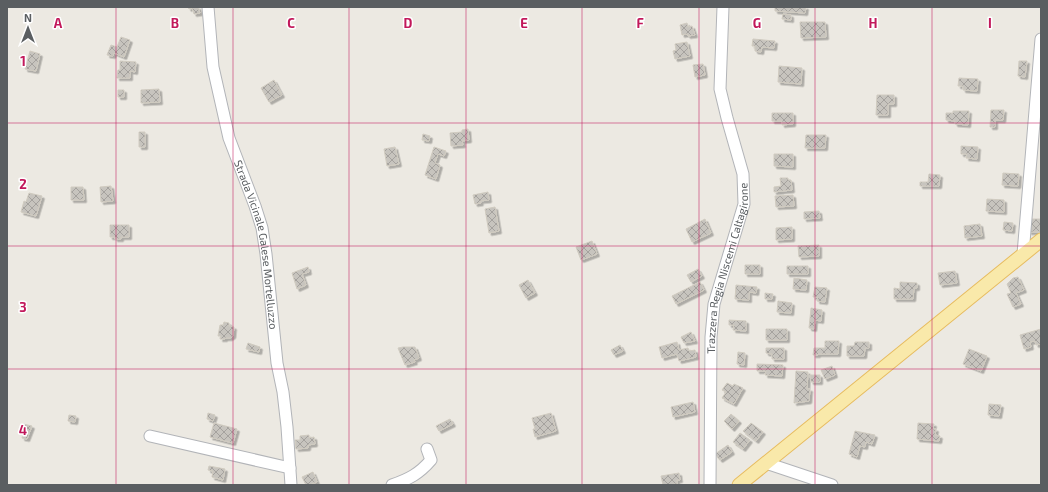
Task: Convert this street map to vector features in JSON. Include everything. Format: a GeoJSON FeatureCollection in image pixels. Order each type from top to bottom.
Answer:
{"type":"FeatureCollection","features":[{"type":"Feature","properties":{"kind":"main road"},"geometry":{"type":"LineString","coordinates":[[739,485],[1041,240]]}},
{"type":"Feature","properties":{"kind":"street","name":"Strada Vicinale Galese Mortelluzzo"},"geometry":{"type":"LineString","coordinates":[[208,7],[213,67],[229,138],[262,228],[277,363],[283,392],[287,427],[291,485]]}},
{"type":"Feature","properties":{"kind":"street","name":"Trazzera Regia Niscemi Caltagirone"},"geometry":{"type":"LineString","coordinates":[[710,485],[711,336],[714,304],[744,204],[743,174],[720,89],[723,7]]}},
{"type":"Feature","properties":{"kind":"street"},"geometry":{"type":"LineString","coordinates":[[1023,254],[1041,39]]}},
{"type":"Feature","properties":{"kind":"street"},"geometry":{"type":"LineString","coordinates":[[150,436],[290,468]]}},
{"type":"Feature","properties":{"kind":"street"},"geometry":{"type":"LineString","coordinates":[[392,485],[410,478],[423,470],[431,460],[428,448]]}},
{"type":"Feature","properties":{"kind":"street"},"geometry":{"type":"LineString","coordinates":[[766,463],[832,485]]}},
{"type":"Feature","properties":{"kind":"building"},"geometry":{"type":"Polygon","coordinates":[[[188,7],[198,7],[200,13],[194,14],[192,8],[189,9],[188,7]]]}},
{"type":"Feature","properties":{"kind":"building"},"geometry":{"type":"Polygon","coordinates":[[[775,7],[806,7],[805,13],[775,11],[775,7]]]}},
{"type":"Feature","properties":{"kind":"building"},"geometry":{"type":"Polygon","coordinates":[[[783,14],[791,15],[791,20],[782,19],[783,14]]]}},
{"type":"Feature","properties":{"kind":"building"},"geometry":{"type":"Polygon","coordinates":[[[800,22],[825,22],[826,37],[801,38],[800,22]]]}},
{"type":"Feature","properties":{"kind":"building"},"geometry":{"type":"Polygon","coordinates":[[[687,23],[688,27],[692,26],[695,35],[682,35],[680,25],[687,23]]]}},
{"type":"Feature","properties":{"kind":"building"},"geometry":{"type":"Polygon","coordinates":[[[121,37],[130,40],[124,57],[114,53],[113,56],[107,55],[111,45],[117,47],[121,37]]]}},
{"type":"Feature","properties":{"kind":"building"},"geometry":{"type":"Polygon","coordinates":[[[753,39],[775,41],[774,48],[762,47],[761,52],[755,51],[755,46],[752,46],[753,39]]]}},
{"type":"Feature","properties":{"kind":"building"},"geometry":{"type":"Polygon","coordinates":[[[687,42],[690,56],[675,59],[673,51],[676,50],[675,44],[687,42]]]}},
{"type":"Feature","properties":{"kind":"building"},"geometry":{"type":"Polygon","coordinates":[[[30,51],[40,54],[36,71],[25,69],[30,51]]]}},
{"type":"Feature","properties":{"kind":"building"},"geometry":{"type":"Polygon","coordinates":[[[120,61],[136,62],[135,72],[130,71],[130,78],[117,78],[118,70],[120,70],[120,61]]]}},
{"type":"Feature","properties":{"kind":"building"},"geometry":{"type":"Polygon","coordinates":[[[1019,61],[1027,61],[1025,77],[1018,76],[1019,61]]]}},
{"type":"Feature","properties":{"kind":"building"},"geometry":{"type":"Polygon","coordinates":[[[703,64],[705,75],[695,77],[693,65],[703,64]]]}},
{"type":"Feature","properties":{"kind":"building"},"geometry":{"type":"Polygon","coordinates":[[[779,66],[802,68],[801,84],[778,82],[779,66]]]}},
{"type":"Feature","properties":{"kind":"building"},"geometry":{"type":"Polygon","coordinates":[[[959,78],[978,79],[977,91],[963,90],[963,86],[958,86],[959,78]]]}},
{"type":"Feature","properties":{"kind":"building"},"geometry":{"type":"Polygon","coordinates":[[[274,80],[282,95],[269,102],[261,88],[274,80]]]}},
{"type":"Feature","properties":{"kind":"building"},"geometry":{"type":"Polygon","coordinates":[[[159,89],[160,102],[141,103],[141,90],[159,89]]]}},
{"type":"Feature","properties":{"kind":"building"},"geometry":{"type":"Polygon","coordinates":[[[118,90],[124,90],[124,97],[118,97],[118,90]]]}},
{"type":"Feature","properties":{"kind":"building"},"geometry":{"type":"Polygon","coordinates":[[[877,95],[894,95],[894,104],[888,104],[888,115],[876,115],[877,95]]]}},
{"type":"Feature","properties":{"kind":"building"},"geometry":{"type":"Polygon","coordinates":[[[991,110],[1004,110],[1003,120],[995,120],[995,127],[990,127],[991,110]]]}},
{"type":"Feature","properties":{"kind":"building"},"geometry":{"type":"Polygon","coordinates":[[[953,111],[969,111],[968,125],[955,124],[955,121],[946,120],[946,113],[953,113],[953,111]]]}},
{"type":"Feature","properties":{"kind":"building"},"geometry":{"type":"Polygon","coordinates":[[[772,113],[793,113],[793,124],[782,125],[782,121],[772,121],[772,113]]]}},
{"type":"Feature","properties":{"kind":"building"},"geometry":{"type":"Polygon","coordinates":[[[468,129],[469,140],[462,141],[463,145],[451,146],[450,133],[462,132],[462,130],[468,129]]]}},
{"type":"Feature","properties":{"kind":"building"},"geometry":{"type":"Polygon","coordinates":[[[139,132],[145,132],[145,147],[139,147],[139,132]]]}},
{"type":"Feature","properties":{"kind":"building"},"geometry":{"type":"Polygon","coordinates":[[[423,134],[430,136],[429,141],[422,140],[423,134]]]}},
{"type":"Feature","properties":{"kind":"building"},"geometry":{"type":"Polygon","coordinates":[[[806,135],[826,135],[825,148],[805,148],[806,135]]]}},
{"type":"Feature","properties":{"kind":"building"},"geometry":{"type":"Polygon","coordinates":[[[961,146],[978,147],[977,159],[966,158],[967,154],[961,154],[961,146]]]}},
{"type":"Feature","properties":{"kind":"building"},"geometry":{"type":"Polygon","coordinates":[[[395,147],[399,164],[387,166],[384,149],[395,147]]]}},
{"type":"Feature","properties":{"kind":"building"},"geometry":{"type":"Polygon","coordinates":[[[434,147],[446,151],[444,156],[438,154],[435,163],[440,165],[436,179],[425,175],[434,147]]]}},
{"type":"Feature","properties":{"kind":"building"},"geometry":{"type":"Polygon","coordinates":[[[774,154],[793,154],[793,167],[774,166],[774,154]]]}},
{"type":"Feature","properties":{"kind":"building"},"geometry":{"type":"Polygon","coordinates":[[[1003,173],[1019,174],[1018,186],[1002,185],[1003,173]]]}},
{"type":"Feature","properties":{"kind":"building"},"geometry":{"type":"Polygon","coordinates":[[[929,174],[940,175],[939,186],[920,186],[920,182],[928,182],[929,174]]]}},
{"type":"Feature","properties":{"kind":"building"},"geometry":{"type":"Polygon","coordinates":[[[780,178],[788,178],[788,180],[791,180],[792,190],[774,192],[774,187],[781,186],[780,178]]]}},
{"type":"Feature","properties":{"kind":"building"},"geometry":{"type":"Polygon","coordinates":[[[111,186],[113,201],[101,202],[100,187],[111,186]]]}},
{"type":"Feature","properties":{"kind":"building"},"geometry":{"type":"Polygon","coordinates":[[[71,187],[83,187],[84,200],[71,200],[71,187]]]}},
{"type":"Feature","properties":{"kind":"building"},"geometry":{"type":"Polygon","coordinates":[[[488,192],[489,200],[480,201],[481,203],[475,204],[473,195],[488,192]]]}},
{"type":"Feature","properties":{"kind":"building"},"geometry":{"type":"Polygon","coordinates":[[[29,193],[42,196],[36,216],[21,212],[24,201],[26,202],[29,193]]]}},
{"type":"Feature","properties":{"kind":"building"},"geometry":{"type":"Polygon","coordinates":[[[793,195],[794,206],[776,207],[775,196],[793,195]]]}},
{"type":"Feature","properties":{"kind":"building"},"geometry":{"type":"Polygon","coordinates":[[[987,199],[1004,200],[1004,212],[986,211],[987,199]]]}},
{"type":"Feature","properties":{"kind":"building"},"geometry":{"type":"Polygon","coordinates":[[[495,207],[499,231],[489,233],[485,209],[495,207]]]}},
{"type":"Feature","properties":{"kind":"building"},"geometry":{"type":"Polygon","coordinates":[[[819,211],[820,218],[804,219],[804,212],[819,211]]]}},
{"type":"Feature","properties":{"kind":"building"},"geometry":{"type":"Polygon","coordinates":[[[705,219],[711,233],[692,242],[686,229],[705,219]]]}},
{"type":"Feature","properties":{"kind":"building"},"geometry":{"type":"Polygon","coordinates":[[[1029,219],[1041,219],[1040,232],[1029,232],[1029,219]]]}},
{"type":"Feature","properties":{"kind":"building"},"geometry":{"type":"Polygon","coordinates":[[[1004,222],[1013,223],[1012,231],[1003,230],[1004,222]]]}},
{"type":"Feature","properties":{"kind":"building"},"geometry":{"type":"Polygon","coordinates":[[[980,224],[982,236],[965,238],[964,226],[980,224]]]}},
{"type":"Feature","properties":{"kind":"building"},"geometry":{"type":"Polygon","coordinates":[[[110,225],[129,225],[129,237],[115,239],[115,237],[110,237],[110,225]]]}},
{"type":"Feature","properties":{"kind":"building"},"geometry":{"type":"Polygon","coordinates":[[[792,227],[792,239],[776,240],[776,228],[792,227]]]}},
{"type":"Feature","properties":{"kind":"building"},"geometry":{"type":"Polygon","coordinates":[[[592,241],[597,254],[581,260],[576,247],[592,241]]]}},
{"type":"Feature","properties":{"kind":"building"},"geometry":{"type":"Polygon","coordinates":[[[819,245],[819,256],[799,257],[798,246],[819,245]]]}},
{"type":"Feature","properties":{"kind":"building"},"geometry":{"type":"Polygon","coordinates":[[[745,265],[760,265],[760,274],[745,274],[745,265]]]}},
{"type":"Feature","properties":{"kind":"building"},"geometry":{"type":"Polygon","coordinates":[[[787,266],[808,266],[808,274],[787,274],[787,266]]]}},
{"type":"Feature","properties":{"kind":"building"},"geometry":{"type":"Polygon","coordinates":[[[308,267],[309,272],[302,274],[306,285],[297,289],[292,273],[308,267]]]}},
{"type":"Feature","properties":{"kind":"building"},"geometry":{"type":"Polygon","coordinates":[[[698,269],[702,276],[691,282],[687,275],[698,269]]]}},
{"type":"Feature","properties":{"kind":"building"},"geometry":{"type":"Polygon","coordinates":[[[955,271],[957,283],[940,285],[938,273],[955,271]]]}},
{"type":"Feature","properties":{"kind":"building"},"geometry":{"type":"Polygon","coordinates":[[[1018,277],[1024,290],[1016,293],[1021,304],[1013,307],[1007,294],[1011,293],[1007,284],[1013,278],[1018,277]]]}},
{"type":"Feature","properties":{"kind":"building"},"geometry":{"type":"Polygon","coordinates":[[[794,278],[807,280],[806,290],[793,289],[794,278]]]}},
{"type":"Feature","properties":{"kind":"building"},"geometry":{"type":"Polygon","coordinates":[[[528,280],[535,293],[526,298],[519,285],[528,280]]]}},
{"type":"Feature","properties":{"kind":"building"},"geometry":{"type":"Polygon","coordinates":[[[700,282],[704,290],[676,304],[672,296],[700,282]]]}},
{"type":"Feature","properties":{"kind":"building"},"geometry":{"type":"Polygon","coordinates":[[[900,282],[917,283],[917,288],[914,288],[913,299],[894,299],[894,288],[900,289],[900,282]]]}},
{"type":"Feature","properties":{"kind":"building"},"geometry":{"type":"Polygon","coordinates":[[[736,285],[757,287],[756,293],[749,292],[749,300],[735,299],[736,285]]]}},
{"type":"Feature","properties":{"kind":"building"},"geometry":{"type":"Polygon","coordinates":[[[815,287],[827,288],[825,302],[817,301],[818,297],[813,297],[815,287]]]}},
{"type":"Feature","properties":{"kind":"building"},"geometry":{"type":"Polygon","coordinates":[[[765,293],[773,294],[772,299],[765,299],[765,293]]]}},
{"type":"Feature","properties":{"kind":"building"},"geometry":{"type":"Polygon","coordinates":[[[778,301],[792,303],[791,313],[777,312],[778,301]]]}},
{"type":"Feature","properties":{"kind":"building"},"geometry":{"type":"Polygon","coordinates":[[[811,308],[822,310],[821,321],[815,320],[814,329],[809,328],[811,308]]]}},
{"type":"Feature","properties":{"kind":"building"},"geometry":{"type":"Polygon","coordinates":[[[729,320],[746,321],[746,331],[733,330],[734,325],[729,325],[729,320]]]}},
{"type":"Feature","properties":{"kind":"building"},"geometry":{"type":"Polygon","coordinates":[[[224,322],[229,323],[229,326],[234,327],[233,336],[230,338],[220,339],[221,336],[218,336],[220,325],[223,325],[224,322]]]}},
{"type":"Feature","properties":{"kind":"building"},"geometry":{"type":"Polygon","coordinates":[[[766,329],[787,329],[787,340],[766,340],[766,329]]]}},
{"type":"Feature","properties":{"kind":"building"},"geometry":{"type":"Polygon","coordinates":[[[1041,329],[1041,344],[1036,345],[1035,341],[1030,342],[1031,347],[1024,349],[1020,335],[1041,329]]]}},
{"type":"Feature","properties":{"kind":"building"},"geometry":{"type":"Polygon","coordinates":[[[691,332],[695,341],[684,343],[681,337],[691,332]]]}},
{"type":"Feature","properties":{"kind":"building"},"geometry":{"type":"Polygon","coordinates":[[[825,341],[839,341],[838,354],[813,355],[814,348],[825,348],[825,341]]]}},
{"type":"Feature","properties":{"kind":"building"},"geometry":{"type":"Polygon","coordinates":[[[677,342],[679,350],[688,348],[689,351],[695,350],[696,357],[679,361],[677,354],[662,358],[659,347],[677,342]]]}},
{"type":"Feature","properties":{"kind":"building"},"geometry":{"type":"Polygon","coordinates":[[[855,342],[869,342],[869,348],[865,348],[864,356],[847,356],[847,346],[854,346],[855,342]]]}},
{"type":"Feature","properties":{"kind":"building"},"geometry":{"type":"Polygon","coordinates":[[[248,343],[260,347],[259,352],[246,349],[248,343]]]}},
{"type":"Feature","properties":{"kind":"building"},"geometry":{"type":"Polygon","coordinates":[[[620,345],[623,351],[614,355],[611,350],[620,345]]]}},
{"type":"Feature","properties":{"kind":"building"},"geometry":{"type":"Polygon","coordinates":[[[415,347],[419,358],[414,360],[415,362],[405,365],[398,348],[415,347]]]}},
{"type":"Feature","properties":{"kind":"building"},"geometry":{"type":"Polygon","coordinates":[[[766,348],[784,348],[784,359],[772,359],[772,354],[766,353],[766,348]]]}},
{"type":"Feature","properties":{"kind":"building"},"geometry":{"type":"Polygon","coordinates":[[[969,349],[987,356],[981,371],[963,364],[969,349]]]}},
{"type":"Feature","properties":{"kind":"building"},"geometry":{"type":"Polygon","coordinates":[[[738,352],[745,353],[744,365],[737,364],[738,352]]]}},
{"type":"Feature","properties":{"kind":"building"},"geometry":{"type":"Polygon","coordinates":[[[757,364],[783,365],[782,376],[765,375],[766,371],[757,371],[757,364]]]}},
{"type":"Feature","properties":{"kind":"building"},"geometry":{"type":"Polygon","coordinates":[[[832,366],[835,375],[825,379],[821,370],[832,366]]]}},
{"type":"Feature","properties":{"kind":"building"},"geometry":{"type":"Polygon","coordinates":[[[796,371],[808,372],[807,389],[810,389],[809,401],[794,403],[796,371]]]}},
{"type":"Feature","properties":{"kind":"building"},"geometry":{"type":"Polygon","coordinates":[[[810,375],[820,375],[820,382],[811,382],[810,375]]]}},
{"type":"Feature","properties":{"kind":"building"},"geometry":{"type":"Polygon","coordinates":[[[727,383],[743,388],[734,404],[722,398],[726,392],[722,390],[727,383]]]}},
{"type":"Feature","properties":{"kind":"building"},"geometry":{"type":"Polygon","coordinates":[[[693,402],[695,412],[673,417],[671,407],[693,402]]]}},
{"type":"Feature","properties":{"kind":"building"},"geometry":{"type":"Polygon","coordinates":[[[989,404],[1001,405],[999,416],[988,415],[989,404]]]}},
{"type":"Feature","properties":{"kind":"building"},"geometry":{"type":"Polygon","coordinates":[[[208,413],[215,415],[213,421],[207,419],[208,413]]]}},
{"type":"Feature","properties":{"kind":"building"},"geometry":{"type":"Polygon","coordinates":[[[551,413],[556,431],[535,437],[533,429],[535,429],[532,418],[551,413]]]}},
{"type":"Feature","properties":{"kind":"building"},"geometry":{"type":"Polygon","coordinates":[[[731,414],[739,421],[732,429],[724,421],[731,414]]]}},
{"type":"Feature","properties":{"kind":"building"},"geometry":{"type":"Polygon","coordinates":[[[69,415],[76,416],[75,422],[68,421],[69,415]]]}},
{"type":"Feature","properties":{"kind":"building"},"geometry":{"type":"Polygon","coordinates":[[[450,419],[453,424],[439,431],[436,426],[450,419]]]}},
{"type":"Feature","properties":{"kind":"building"},"geometry":{"type":"Polygon","coordinates":[[[214,423],[237,429],[233,443],[210,437],[214,423]]]}},
{"type":"Feature","properties":{"kind":"building"},"geometry":{"type":"Polygon","coordinates":[[[751,423],[763,432],[756,441],[743,431],[751,423]]]}},
{"type":"Feature","properties":{"kind":"building"},"geometry":{"type":"Polygon","coordinates":[[[918,423],[934,424],[933,429],[936,429],[935,435],[940,436],[939,441],[917,439],[918,423]]]}},
{"type":"Feature","properties":{"kind":"building"},"geometry":{"type":"Polygon","coordinates":[[[23,424],[32,426],[27,439],[22,438],[24,430],[21,430],[23,424]]]}},
{"type":"Feature","properties":{"kind":"building"},"geometry":{"type":"Polygon","coordinates":[[[855,431],[875,435],[872,444],[866,442],[865,447],[860,446],[857,457],[849,454],[855,431]]]}},
{"type":"Feature","properties":{"kind":"building"},"geometry":{"type":"Polygon","coordinates":[[[740,433],[750,440],[743,449],[733,442],[740,433]]]}},
{"type":"Feature","properties":{"kind":"building"},"geometry":{"type":"Polygon","coordinates":[[[309,435],[309,438],[314,437],[315,444],[308,445],[308,448],[296,449],[295,440],[300,440],[300,436],[309,435]]]}},
{"type":"Feature","properties":{"kind":"building"},"geometry":{"type":"Polygon","coordinates":[[[728,445],[732,452],[720,460],[715,454],[728,445]]]}},
{"type":"Feature","properties":{"kind":"building"},"geometry":{"type":"Polygon","coordinates":[[[209,466],[225,469],[223,480],[212,477],[213,471],[208,470],[209,466]]]}},
{"type":"Feature","properties":{"kind":"building"},"geometry":{"type":"Polygon","coordinates":[[[313,472],[317,482],[306,485],[302,477],[313,472]]]}},
{"type":"Feature","properties":{"kind":"building"},"geometry":{"type":"Polygon","coordinates":[[[679,473],[680,480],[677,480],[677,484],[663,485],[661,476],[679,473]]]}}]}
